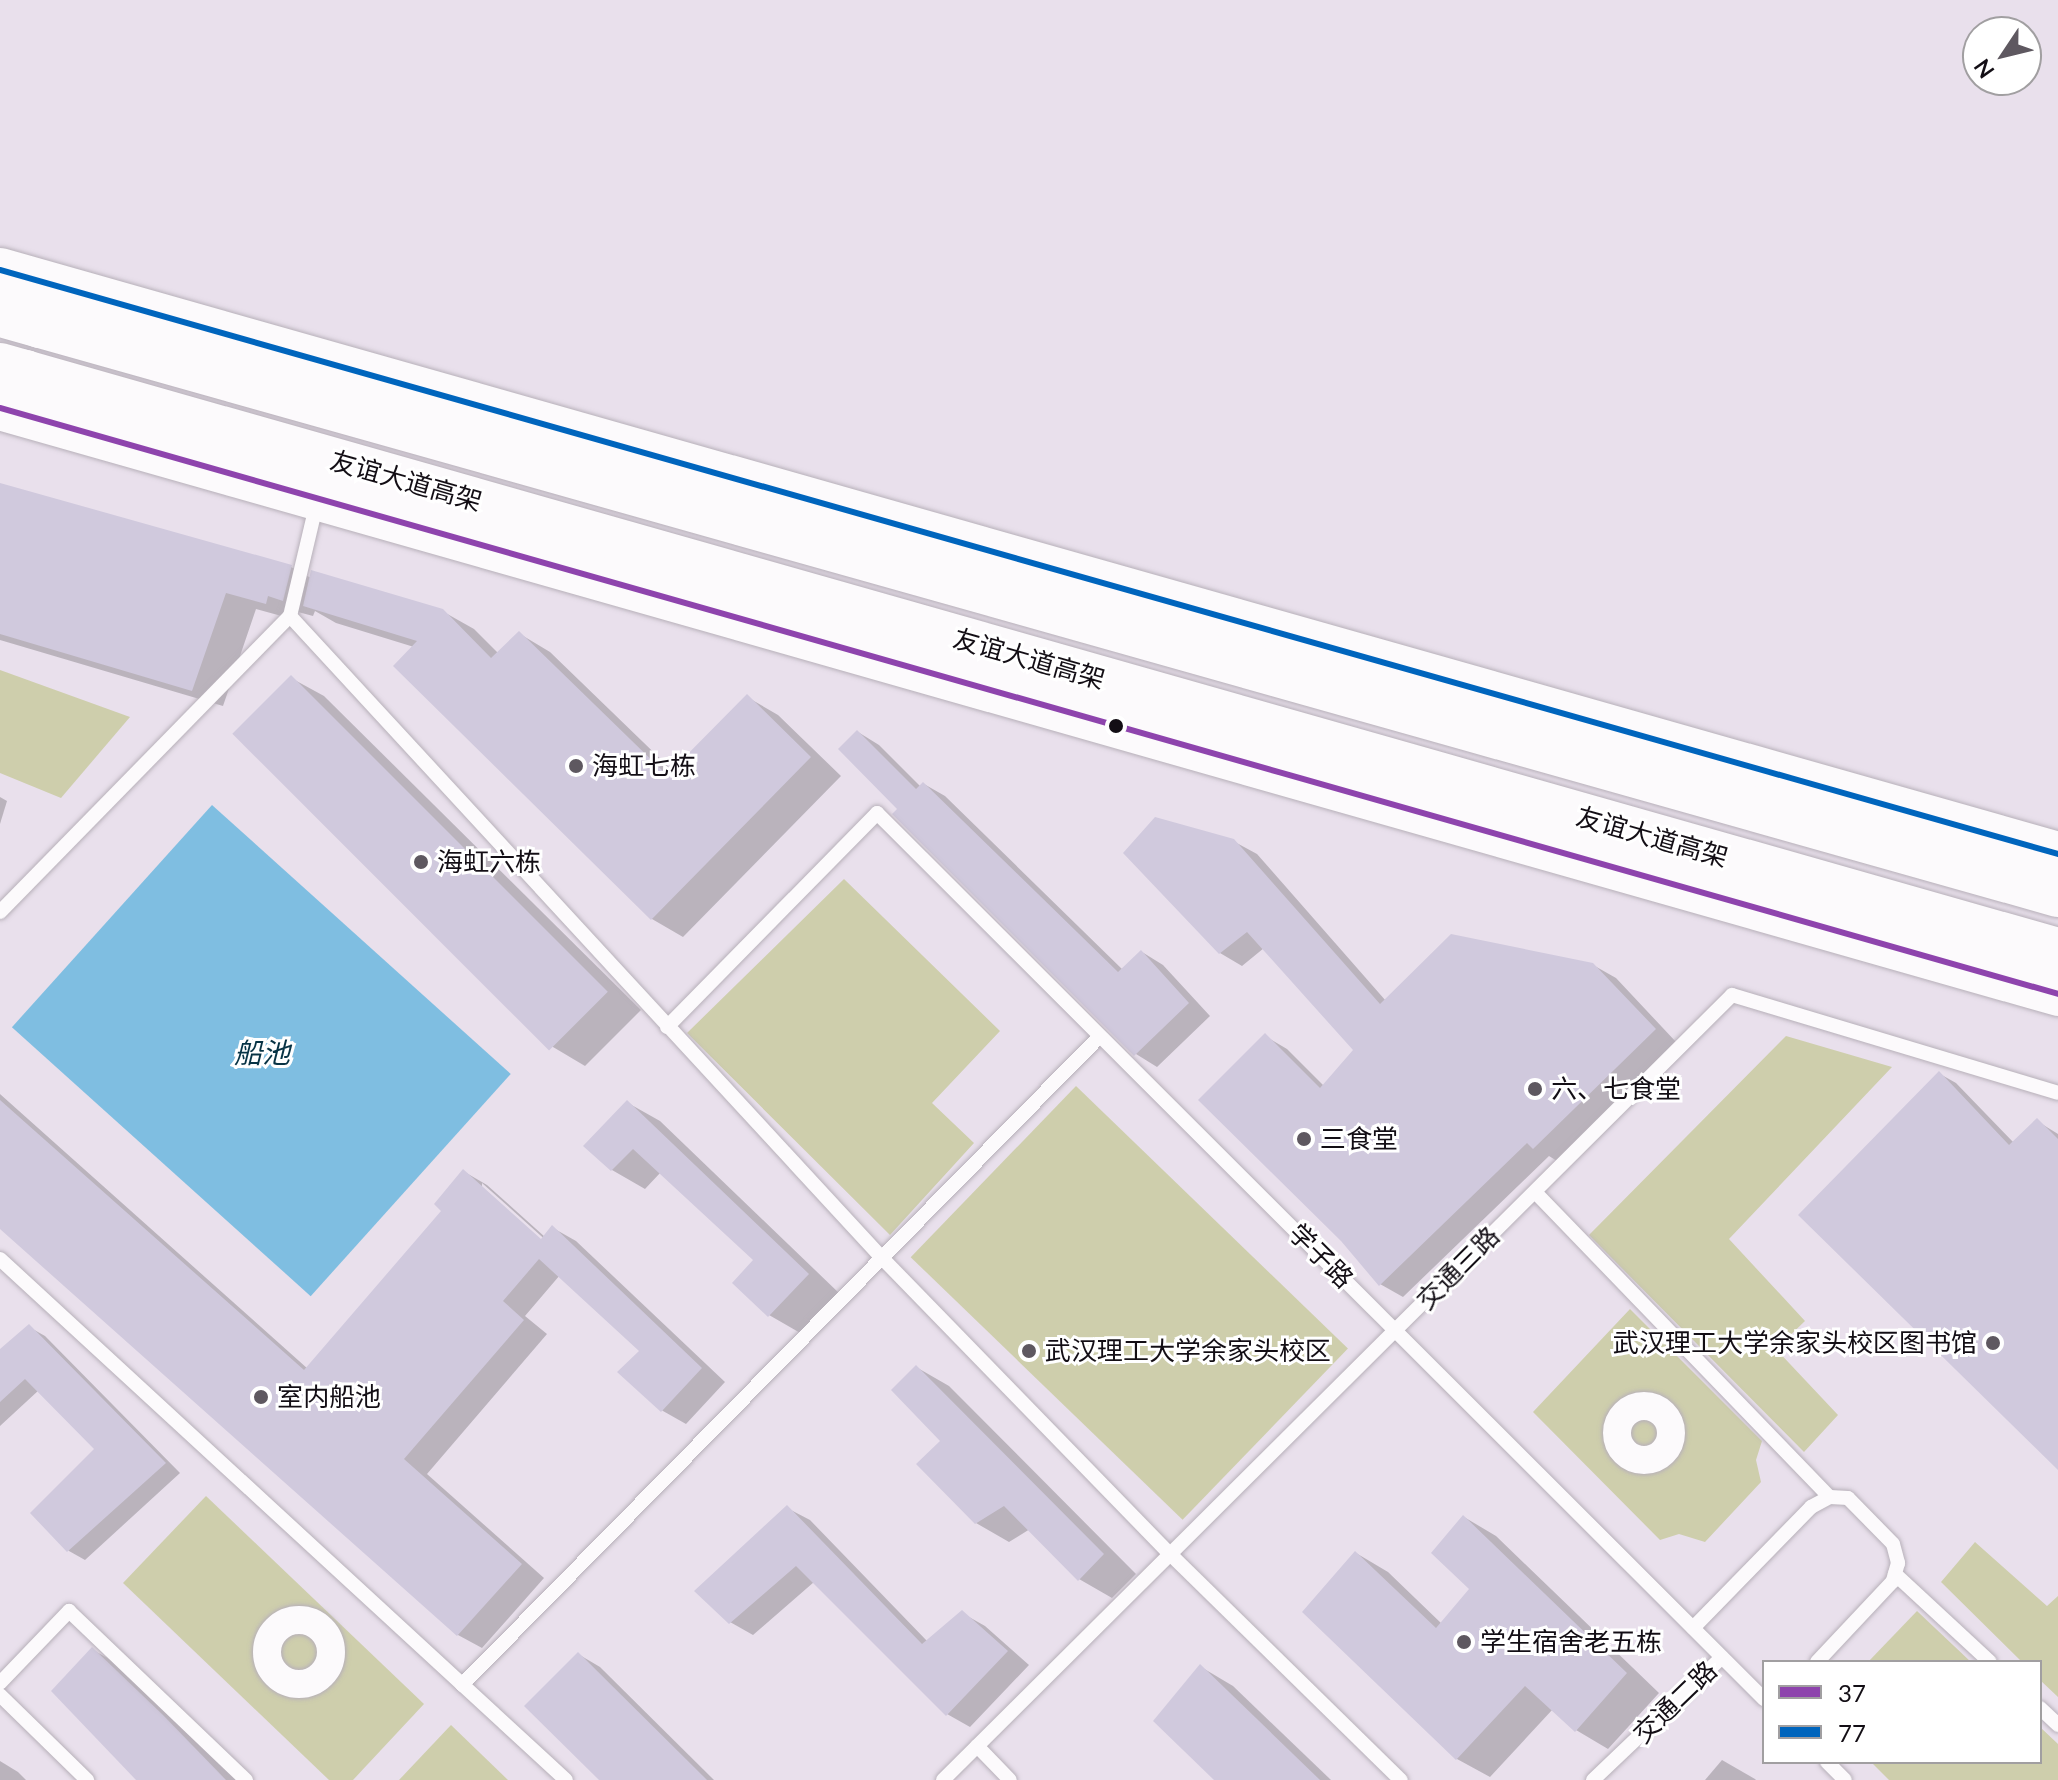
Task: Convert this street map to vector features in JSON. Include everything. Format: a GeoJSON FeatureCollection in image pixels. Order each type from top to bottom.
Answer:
{"type":"FeatureCollection","features":[{"type":"Feature","properties":{"kind":"main road"},"geometry":{"type":"LineString","coordinates":[[0,270],[2058,854]]}},
{"type":"Feature","properties":{"kind":"main road","name":"友谊大道高架"},"geometry":{"type":"LineString","coordinates":[[13,317],[2058,895]]}},
{"type":"Feature","properties":{"kind":"main road","name":"友谊大道高架"},"geometry":{"type":"LineString","coordinates":[[9,368],[2058,950]]}},
{"type":"Feature","properties":{"kind":"main road"},"geometry":{"type":"LineString","coordinates":[[0,408],[2058,994]]}},
{"type":"Feature","properties":{"kind":"lane"},"geometry":{"type":"LineString","coordinates":[[0,912],[290,616],[317,499]]}},
{"type":"Feature","properties":{"kind":"lane"},"geometry":{"type":"LineString","coordinates":[[290,616],[882,1258],[1170,1554],[1401,1780]]}},
{"type":"Feature","properties":{"kind":"lane","name":"学子路"},"geometry":{"type":"LineString","coordinates":[[667,1027],[877,813],[1762,1697]]}},
{"type":"Feature","properties":{"kind":"lane","name":"交通三路"},"geometry":{"type":"LineString","coordinates":[[943,1780],[1732,995],[2058,1093]]}},
{"type":"Feature","properties":{"kind":"lane"},"geometry":{"type":"LineString","coordinates":[[462,1685],[1100,1036]]}},
{"type":"Feature","properties":{"kind":"lane"},"geometry":{"type":"LineString","coordinates":[[1535,1192],[1830,1497]]}},
{"type":"Feature","properties":{"kind":"lane"},"geometry":{"type":"LineString","coordinates":[[0,1259],[566,1780]]}},
{"type":"Feature","properties":{"kind":"lane"},"geometry":{"type":"LineString","coordinates":[[1693,1628],[1811,1507],[1830,1497],[1848,1498],[1893,1544],[1898,1563],[1893,1581],[1819,1660]]}},
{"type":"Feature","properties":{"kind":"lane"},"geometry":{"type":"LineString","coordinates":[[1895,1574],[1988,1660]]}},
{"type":"Feature","properties":{"kind":"lane"},"geometry":{"type":"LineString","coordinates":[[0,1683],[69,1611],[246,1780]]}},
{"type":"Feature","properties":{"kind":"lane","name":"交通二路"},"geometry":{"type":"LineString","coordinates":[[1593,1780],[1722,1657]]}},
{"type":"Feature","properties":{"kind":"lane"},"geometry":{"type":"LineString","coordinates":[[0,1695],[87,1780]]}},
{"type":"Feature","properties":{"kind":"lane"},"geometry":{"type":"LineString","coordinates":[[2042,1710],[2058,1725]]}},
{"type":"Feature","properties":{"kind":"lane"},"geometry":{"type":"LineString","coordinates":[[977,1746],[1010,1780]]}},
{"type":"Feature","properties":{"kind":"lane"},"geometry":{"type":"LineString","coordinates":[[1829,1764],[1845,1780]]}},
{"type":"Feature","properties":{"kind":"green space"},"geometry":{"type":"Polygon","coordinates":[[[0,670],[130,717],[61,798],[0,773],[0,670]]]}},
{"type":"Feature","properties":{"kind":"green space"},"geometry":{"type":"Polygon","coordinates":[[[844,879],[1000,1031],[932,1103],[974,1143],[890,1235],[687,1033],[844,879]]]}},
{"type":"Feature","properties":{"kind":"green space"},"geometry":{"type":"Polygon","coordinates":[[[1786,1036],[1892,1067],[1729,1239],[1805,1321],[1776,1349],[1838,1415],[1804,1452],[1589,1235],[1786,1036]]]}},
{"type":"Feature","properties":{"kind":"green space"},"geometry":{"type":"Polygon","coordinates":[[[1076,1086],[1348,1349],[1183,1520],[911,1257],[1076,1086]]]}},
{"type":"Feature","properties":{"kind":"green space"},"geometry":{"type":"Polygon","coordinates":[[[1630,1309],[1762,1441],[1756,1460],[1761,1482],[1705,1542],[1679,1534],[1660,1540],[1533,1412],[1630,1309]]]}},
{"type":"Feature","properties":{"kind":"green space"},"geometry":{"type":"Polygon","coordinates":[[[206,1496],[424,1704],[353,1780],[329,1780],[123,1583],[206,1496]]]}},
{"type":"Feature","properties":{"kind":"green space"},"geometry":{"type":"Polygon","coordinates":[[[1975,1542],[2047,1606],[2058,1596],[2058,1697],[2042,1682],[2042,1660],[2020,1660],[1941,1582],[1975,1542]]]}},
{"type":"Feature","properties":{"kind":"green space"},"geometry":{"type":"Polygon","coordinates":[[[1917,1611],[1969,1660],[1870,1660],[1917,1611]]]}},
{"type":"Feature","properties":{"kind":"green space"},"geometry":{"type":"Polygon","coordinates":[[[451,1725],[508,1780],[399,1780],[451,1725]]]}},
{"type":"Feature","properties":{"kind":"green space"},"geometry":{"type":"Polygon","coordinates":[[[2042,1729],[2058,1744],[2058,1780],[1889,1780],[1873,1764],[2042,1764],[2042,1729]]]}},
{"type":"Feature","properties":{"kind":"water","name":"船池"},"geometry":{"type":"Polygon","coordinates":[[[212,805],[511,1074],[311,1296],[12,1027],[212,805]]]}},
{"type":"Feature","properties":{"kind":"building"},"geometry":{"type":"Polygon","coordinates":[[[0,483],[292,565],[283,601],[268,596],[266,604],[226,593],[192,691],[0,634],[0,483]]]}},
{"type":"Feature","properties":{"kind":"building","name":"海虹七栋"},"geometry":{"type":"Polygon","coordinates":[[[311,570],[443,609],[491,658],[519,631],[667,775],[747,694],[811,757],[651,920],[393,666],[417,641],[303,606],[311,570]]]}},
{"type":"Feature","properties":{"kind":"building","name":"海虹六栋"},"geometry":{"type":"Polygon","coordinates":[[[291,675],[608,992],[549,1050],[232,734],[291,675]]]}},
{"type":"Feature","properties":{"kind":"building"},"geometry":{"type":"Polygon","coordinates":[[[857,730],[916,789],[923,782],[1118,972],[1141,950],[1189,1003],[1134,1056],[892,814],[897,809],[838,749],[857,730]]]}},
{"type":"Feature","properties":{"kind":"building"},"geometry":{"type":"Polygon","coordinates":[[[1155,817],[1234,839],[1380,1004],[1451,934],[1593,963],[1656,1029],[1533,1149],[1527,1143],[1379,1286],[1341,1241],[1198,1100],[1265,1033],[1320,1088],[1353,1050],[1247,932],[1219,954],[1123,853],[1155,817]]]}},
{"type":"Feature","properties":{"kind":"building","name":"武汉理工大学余家头校区图书馆"},"geometry":{"type":"Polygon","coordinates":[[[1939,1071],[2009,1145],[2037,1118],[2058,1139],[2058,1470],[1798,1215],[1939,1071]]]}},
{"type":"Feature","properties":{"kind":"building","name":"室内船池"},"geometry":{"type":"Polygon","coordinates":[[[0,1100],[304,1370],[441,1211],[434,1204],[463,1169],[541,1239],[552,1225],[702,1368],[661,1412],[617,1372],[639,1351],[539,1259],[503,1301],[524,1320],[404,1459],[522,1564],[457,1636],[0,1229],[0,1100]]]}},
{"type":"Feature","properties":{"kind":"building"},"geometry":{"type":"Polygon","coordinates":[[[627,1100],[809,1274],[768,1317],[732,1283],[753,1260],[633,1149],[611,1171],[583,1146],[627,1100]]]}},
{"type":"Feature","properties":{"kind":"building"},"geometry":{"type":"Polygon","coordinates":[[[29,1324],[166,1463],[67,1552],[30,1513],[94,1449],[25,1379],[0,1402],[0,1349],[29,1324]]]}},
{"type":"Feature","properties":{"kind":"building"},"geometry":{"type":"Polygon","coordinates":[[[916,1365],[1104,1554],[1078,1581],[1004,1506],[975,1524],[916,1464],[940,1441],[891,1390],[916,1365]]]}},
{"type":"Feature","properties":{"kind":"building"},"geometry":{"type":"Polygon","coordinates":[[[787,1505],[922,1644],[962,1610],[1008,1651],[946,1716],[796,1566],[729,1624],[694,1591],[787,1505]]]}},
{"type":"Feature","properties":{"kind":"building","name":"学生宿舍老五栋"},"geometry":{"type":"Polygon","coordinates":[[[1463,1515],[1627,1673],[1575,1732],[1525,1686],[1456,1760],[1302,1612],[1355,1551],[1436,1628],[1469,1589],[1431,1553],[1463,1515]]]}},
{"type":"Feature","properties":{"kind":"building"},"geometry":{"type":"Polygon","coordinates":[[[92,1647],[226,1780],[136,1780],[51,1691],[92,1647]]]}},
{"type":"Feature","properties":{"kind":"building"},"geometry":{"type":"Polygon","coordinates":[[[578,1652],[707,1780],[599,1780],[524,1706],[578,1652]]]}},
{"type":"Feature","properties":{"kind":"building"},"geometry":{"type":"Polygon","coordinates":[[[1200,1664],[1320,1780],[1214,1780],[1153,1721],[1200,1664]]]}},
{"type":"Feature","properties":{"kind":"transit line","name":"77"},"geometry":{"type":"LineString","coordinates":[[0,270],[2058,854]]}},
{"type":"Feature","properties":{"kind":"transit line","name":"37"},"geometry":{"type":"LineString","coordinates":[[0,408],[2058,994]]}},
{"type":"Feature","properties":{"kind":"place","name":"海虹七栋"},"geometry":{"type":"Point","coordinates":[576,766]}},
{"type":"Feature","properties":{"kind":"place","name":"海虹六栋"},"geometry":{"type":"Point","coordinates":[421,862]}},
{"type":"Feature","properties":{"kind":"place","name":"六、七食堂"},"geometry":{"type":"Point","coordinates":[1535,1089]}},
{"type":"Feature","properties":{"kind":"place","name":"三食堂"},"geometry":{"type":"Point","coordinates":[1304,1139]}},
{"type":"Feature","properties":{"kind":"place","name":"武汉理工大学余家头校区图书馆"},"geometry":{"type":"Point","coordinates":[1993,1343]}},
{"type":"Feature","properties":{"kind":"place","name":"武汉理工大学余家头校区"},"geometry":{"type":"Point","coordinates":[1029,1351]}},
{"type":"Feature","properties":{"kind":"place","name":"室内船池"},"geometry":{"type":"Point","coordinates":[261,1397]}},
{"type":"Feature","properties":{"kind":"place","name":"学生宿舍老五栋"},"geometry":{"type":"Point","coordinates":[1464,1642]}}]}
